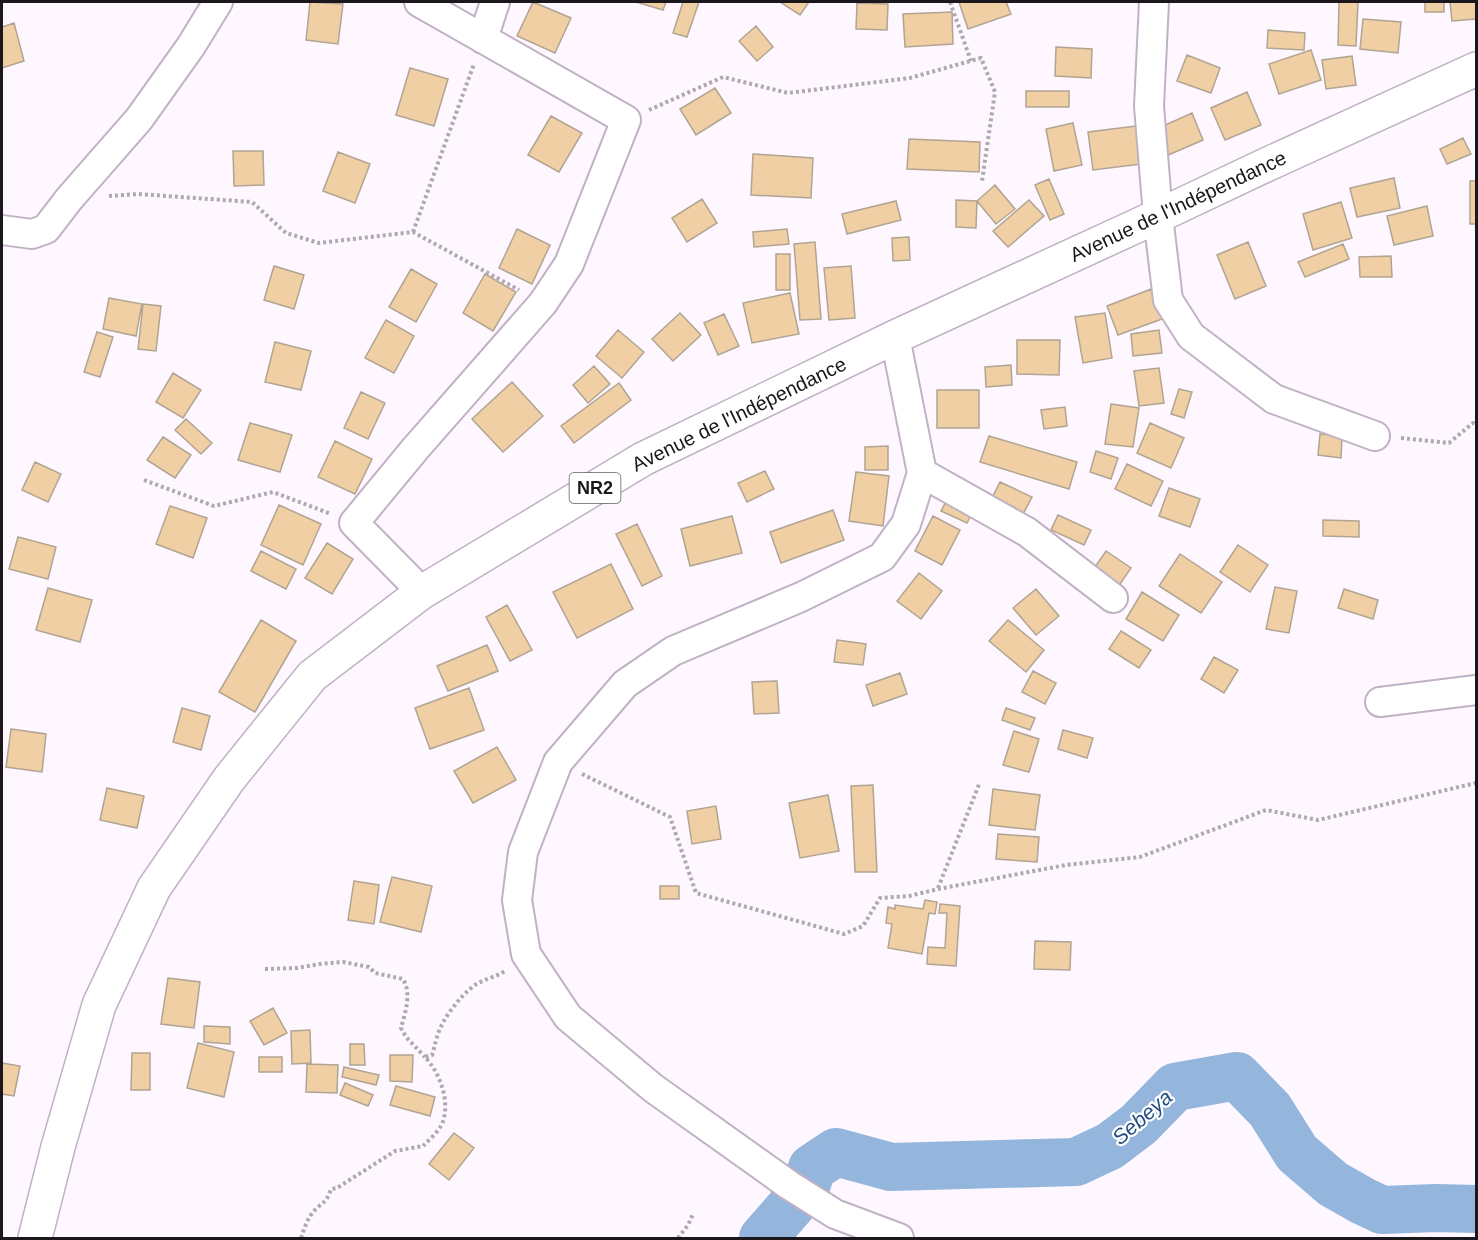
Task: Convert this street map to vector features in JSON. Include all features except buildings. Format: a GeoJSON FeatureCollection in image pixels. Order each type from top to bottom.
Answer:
{"type":"FeatureCollection","features":[{"type":"Feature","properties":{"kind":"highway","name":"Avenue de l'Indépendance"},"geometry":{"type":"LineString","coordinates":[[35,1239],[58,1147],[99,1005],[154,888],[229,779],[312,676],[422,592],[643,459],[895,337],[1476,69]]}},
{"type":"Feature","properties":{"kind":"street"},"geometry":{"type":"LineString","coordinates":[[2,230],[32,234],[46,229],[69,199],[139,119],[191,46],[218,2]]}},
{"type":"Feature","properties":{"kind":"street"},"geometry":{"type":"LineString","coordinates":[[419,2],[626,120],[569,264],[543,303],[415,449],[354,523],[422,592]]}},
{"type":"Feature","properties":{"kind":"street"},"geometry":{"type":"LineString","coordinates":[[483,39],[495,2]]}},
{"type":"Feature","properties":{"kind":"street"},"geometry":{"type":"LineString","coordinates":[[1154,2],[1149,106],[1168,300],[1191,336],[1274,399],[1375,436]]}},
{"type":"Feature","properties":{"kind":"street"},"geometry":{"type":"LineString","coordinates":[[895,337],[922,473],[906,524],[882,557],[801,597],[673,651],[625,684],[558,762],[523,852],[518,900],[526,954],[568,1017],[653,1088],[789,1185],[835,1214],[899,1239]]}},
{"type":"Feature","properties":{"kind":"street"},"geometry":{"type":"LineString","coordinates":[[922,473],[1027,532],[1113,598]]}},
{"type":"Feature","properties":{"kind":"street"},"geometry":{"type":"LineString","coordinates":[[1380,702],[1476,690]]}},
{"type":"Feature","properties":{"kind":"path"},"geometry":{"type":"LineString","coordinates":[[950,2],[971,61]]}},
{"type":"Feature","properties":{"kind":"path"},"geometry":{"type":"LineString","coordinates":[[413,232],[483,39]]}},
{"type":"Feature","properties":{"kind":"path"},"geometry":{"type":"LineString","coordinates":[[626,120],[723,77],[788,93],[910,78],[981,58],[995,92],[982,181]]}},
{"type":"Feature","properties":{"kind":"path"},"geometry":{"type":"LineString","coordinates":[[69,199],[138,194],[252,202],[286,233],[319,243],[413,232],[543,303]]}},
{"type":"Feature","properties":{"kind":"path"},"geometry":{"type":"LineString","coordinates":[[1375,436],[1449,443],[1473,423],[1476,425]]}},
{"type":"Feature","properties":{"kind":"path"},"geometry":{"type":"LineString","coordinates":[[144,480],[214,506],[273,492],[354,523]]}},
{"type":"Feature","properties":{"kind":"path"},"geometry":{"type":"LineString","coordinates":[[558,762],[669,817],[696,892],[844,934],[863,926],[880,898],[909,896],[1066,865],[1140,857],[1266,810],[1318,820],[1476,783]]}},
{"type":"Feature","properties":{"kind":"path"},"geometry":{"type":"LineString","coordinates":[[938,889],[980,782]]}},
{"type":"Feature","properties":{"kind":"path"},"geometry":{"type":"LineString","coordinates":[[425,1057],[432,1055],[437,1036],[455,1003],[477,984],[498,976],[526,954]]}},
{"type":"Feature","properties":{"kind":"path"},"geometry":{"type":"LineString","coordinates":[[265,969],[297,968],[343,962],[369,967],[375,973],[403,979],[408,987],[407,1004],[400,1028],[432,1064],[441,1082],[445,1109],[441,1125],[423,1146],[395,1151],[331,1190],[328,1199],[314,1212],[306,1224],[301,1239]]}},
{"type":"Feature","properties":{"kind":"path"},"geometry":{"type":"LineString","coordinates":[[678,1239],[693,1214]]}},
{"type":"Feature","properties":{"kind":"waterway","name":"Sebeya"},"geometry":{"type":"LineString","coordinates":[[763,1238],[805,1190],[812,1168],[836,1152],[891,1167],[1076,1162],[1110,1146],[1139,1124],[1175,1087],[1237,1076],[1270,1110],[1297,1153],[1333,1184],[1363,1201],[1382,1210],[1476,1209]]}}]}
